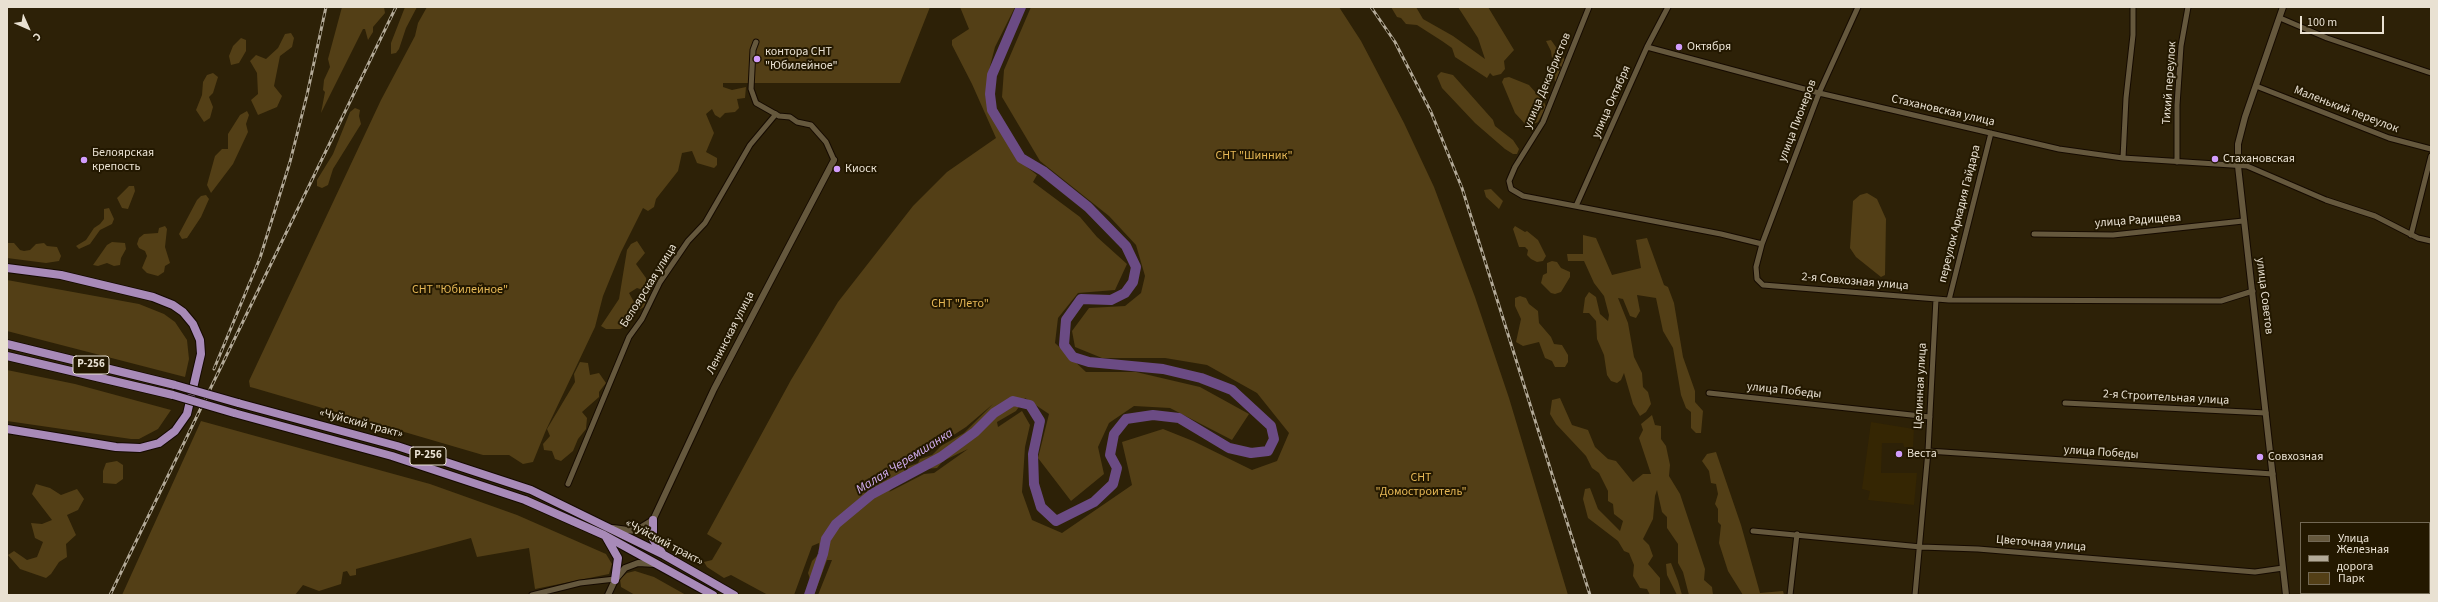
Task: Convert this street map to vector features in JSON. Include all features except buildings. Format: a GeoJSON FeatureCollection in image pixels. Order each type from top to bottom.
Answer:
{"type":"FeatureCollection","features":[{"type":"Feature","properties":{"kind":"highway"},"geometry":{"type":"LineString","coordinates":[[7,268],[61,275],[153,296],[173,305],[183,312],[193,324],[200,340],[201,354],[187,414],[175,431],[159,443],[140,448],[116,447],[7,429]]}},
{"type":"Feature","properties":{"kind":"highway","name":"«Чуйский тракт»"},"geometry":{"type":"LineString","coordinates":[[7,344],[175,385],[397,446],[531,490],[664,555],[734,595]]}},
{"type":"Feature","properties":{"kind":"highway","name":"«Чуйский тракт»"},"geometry":{"type":"LineString","coordinates":[[7,356],[173,396],[392,456],[525,500],[604,535],[713,595]]}},
{"type":"Feature","properties":{"kind":"highway"},"geometry":{"type":"LineString","coordinates":[[653,520],[653,539],[664,555]]}},
{"type":"Feature","properties":{"kind":"highway"},"geometry":{"type":"LineString","coordinates":[[604,535],[618,558],[615,579]]}},
{"type":"Feature","properties":{"kind":"street","name":"улица Декабристов"},"geometry":{"type":"LineString","coordinates":[[1576,206],[1523,196],[1511,189],[1509,181],[1515,167],[1543,122],[1589,7]]}},
{"type":"Feature","properties":{"kind":"street","name":"улица Октября"},"geometry":{"type":"LineString","coordinates":[[1576,206],[1647,47],[1668,7]]}},
{"type":"Feature","properties":{"kind":"street","name":"улица Пионеров"},"geometry":{"type":"LineString","coordinates":[[1762,244],[1819,93],[1858,7]]}},
{"type":"Feature","properties":{"kind":"street"},"geometry":{"type":"LineString","coordinates":[[2123,158],[2126,98],[2133,35],[2133,7]]}},
{"type":"Feature","properties":{"kind":"street","name":"Тихий переулок"},"geometry":{"type":"LineString","coordinates":[[2177,162],[2177,97],[2181,46],[2188,7]]}},
{"type":"Feature","properties":{"kind":"street","name":"улица Советов"},"geometry":{"type":"LineString","coordinates":[[2284,7],[2241,131],[2238,166],[2243,222],[2254,291],[2286,595]]}},
{"type":"Feature","properties":{"kind":"street"},"geometry":{"type":"LineString","coordinates":[[2280,18],[2334,41],[2431,74]]}},
{"type":"Feature","properties":{"kind":"street"},"geometry":{"type":"LineString","coordinates":[[756,42],[753,50],[752,90],[756,103],[776,114],[811,125],[826,142],[834,160]]}},
{"type":"Feature","properties":{"kind":"street","name":"Стахановская улица"},"geometry":{"type":"LineString","coordinates":[[1647,47],[1819,93],[2059,150],[2123,158],[2246,166],[2326,200],[2376,216],[2411,235],[2431,241]]}},
{"type":"Feature","properties":{"kind":"street","name":"Маленький переулок"},"geometry":{"type":"LineString","coordinates":[[2256,86],[2389,138],[2431,149]]}},
{"type":"Feature","properties":{"kind":"street","name":"Белоярская улица"},"geometry":{"type":"LineString","coordinates":[[568,484],[629,337],[642,319],[660,282],[688,241],[705,223],[750,145],[776,114]]}},
{"type":"Feature","properties":{"kind":"street","name":"переулок Аркадия Гайдара"},"geometry":{"type":"LineString","coordinates":[[1949,300],[1991,133]]}},
{"type":"Feature","properties":{"kind":"street"},"geometry":{"type":"LineString","coordinates":[[2411,235],[2431,156]]}},
{"type":"Feature","properties":{"kind":"street","name":"Ленинская улица"},"geometry":{"type":"LineString","coordinates":[[653,520],[714,389],[834,160]]}},
{"type":"Feature","properties":{"kind":"street"},"geometry":{"type":"LineString","coordinates":[[1576,206],[1721,234],[1762,244]]}},
{"type":"Feature","properties":{"kind":"street","name":"улица Радищева"},"geometry":{"type":"LineString","coordinates":[[2034,234],[2113,235],[2243,222]]}},
{"type":"Feature","properties":{"kind":"street","name":"2-я Совхозная улица"},"geometry":{"type":"LineString","coordinates":[[1762,244],[1756,267],[1758,279],[1763,285],[1949,300],[2221,301],[2254,291]]}},
{"type":"Feature","properties":{"kind":"street","name":"Целинная улица"},"geometry":{"type":"LineString","coordinates":[[1915,595],[1921,547],[1928,451],[1936,299]]}},
{"type":"Feature","properties":{"kind":"street","name":"улица Победы"},"geometry":{"type":"LineString","coordinates":[[1709,393],[1930,417]]}},
{"type":"Feature","properties":{"kind":"street","name":"2-я Строительная улица"},"geometry":{"type":"LineString","coordinates":[[2065,404],[2266,413]]}},
{"type":"Feature","properties":{"kind":"street","name":"улица Победы"},"geometry":{"type":"LineString","coordinates":[[1928,451],[2273,474]]}},
{"type":"Feature","properties":{"kind":"street"},"geometry":{"type":"LineString","coordinates":[[610,528],[635,531],[653,520]]}},
{"type":"Feature","properties":{"kind":"street","name":"Цветочная улица"},"geometry":{"type":"LineString","coordinates":[[1753,531],[1921,547],[1978,549],[2255,572],[2283,568]]}},
{"type":"Feature","properties":{"kind":"street"},"geometry":{"type":"LineString","coordinates":[[1790,595],[1797,534]]}},
{"type":"Feature","properties":{"kind":"street"},"geometry":{"type":"LineString","coordinates":[[608,595],[615,579],[629,566],[656,564]]}},
{"type":"Feature","properties":{"kind":"street"},"geometry":{"type":"LineString","coordinates":[[532,595],[598,579],[615,579]]}},
{"type":"Feature","properties":{"kind":"shaded area"},"geometry":{"type":"Polygon","coordinates":[[[1871,422],[1914,429],[1913,447],[1904,447],[1903,443],[1882,443],[1881,473],[1917,473],[1914,505],[1868,500],[1870,491],[1862,489],[1871,422]]]}},
{"type":"Feature","properties":{"kind":"green space"},"geometry":{"type":"Polygon","coordinates":[[[342,7],[384,7],[385,13],[373,27],[373,32],[368,40],[365,29],[363,29],[321,113],[325,92],[323,90],[324,80],[330,67],[328,59],[342,7]]]}},
{"type":"Feature","properties":{"kind":"green space"},"geometry":{"type":"Polygon","coordinates":[[[405,7],[417,7],[406,28],[399,49],[396,53],[391,54],[391,43],[405,7]]]}},
{"type":"Feature","properties":{"kind":"green space","name":"СНТ \"Юбилейное\""},"geometry":{"type":"Polygon","coordinates":[[[427,7],[930,7],[900,83],[723,83],[723,87],[732,90],[746,87],[745,98],[737,99],[739,108],[735,112],[725,113],[720,118],[715,115],[712,109],[706,114],[714,133],[706,152],[717,158],[717,165],[714,168],[697,163],[692,151],[682,153],[678,171],[656,199],[654,207],[648,211],[643,208],[621,252],[603,296],[595,327],[546,430],[533,462],[523,464],[509,455],[483,455],[250,387],[249,381],[381,100],[415,36],[418,23],[427,7]]]}},
{"type":"Feature","properties":{"kind":"green space"},"geometry":{"type":"Polygon","coordinates":[[[960,7],[1015,7],[995,47],[988,74],[987,102],[1023,164],[1037,175],[1033,182],[1080,217],[1097,237],[1127,264],[1115,290],[1078,293],[1058,318],[1055,343],[1086,372],[1136,372],[1200,387],[1249,414],[1232,440],[1170,408],[1134,406],[1109,423],[1098,447],[1104,474],[1071,501],[1038,458],[1049,414],[1025,398],[1016,411],[997,422],[998,427],[1022,411],[1030,425],[1025,447],[1022,492],[1032,520],[1062,533],[1132,485],[1122,442],[1163,429],[1193,441],[1252,470],[1277,461],[1289,433],[1257,393],[1207,365],[1165,358],[1102,358],[1075,347],[1072,331],[1089,308],[1125,306],[1141,293],[1145,276],[1136,245],[1109,216],[1040,161],[1002,97],[1004,70],[1031,7],[1339,7],[1361,41],[1404,123],[1434,187],[1475,297],[1509,398],[1568,595],[818,595],[832,560],[827,560],[814,595],[805,595],[810,579],[808,573],[812,561],[820,553],[819,543],[812,546],[794,595],[768,595],[731,575],[724,578],[707,567],[704,562],[712,560],[722,543],[707,534],[791,380],[838,302],[913,206],[947,172],[996,138],[972,84],[952,45],[952,40],[969,29],[960,7]],[[993,404],[966,427],[901,469],[918,463],[920,459],[932,455],[941,446],[964,433],[993,404]],[[968,449],[943,461],[937,468],[925,469],[906,481],[895,485],[889,492],[924,474],[934,473],[968,449]]]}},
{"type":"Feature","properties":{"kind":"green space"},"geometry":{"type":"Polygon","coordinates":[[[1391,7],[1416,7],[1423,19],[1453,36],[1485,59],[1478,38],[1458,7],[1488,7],[1514,50],[1504,61],[1505,69],[1501,74],[1493,76],[1490,73],[1487,78],[1455,57],[1452,48],[1442,41],[1417,25],[1406,24],[1401,18],[1397,17],[1391,7]]]}},
{"type":"Feature","properties":{"kind":"green space"},"geometry":{"type":"Polygon","coordinates":[[[291,33],[294,38],[292,47],[280,56],[274,86],[282,96],[277,107],[258,115],[251,100],[258,94],[257,73],[250,61],[256,55],[266,59],[278,48],[285,34],[291,33]]]}},
{"type":"Feature","properties":{"kind":"green space"},"geometry":{"type":"Polygon","coordinates":[[[241,38],[246,40],[246,51],[239,63],[231,65],[229,56],[233,46],[241,38]]]}},
{"type":"Feature","properties":{"kind":"green space"},"geometry":{"type":"Polygon","coordinates":[[[1551,40],[1565,60],[1559,78],[1555,82],[1551,51],[1546,41],[1551,40]]]}},
{"type":"Feature","properties":{"kind":"green space"},"geometry":{"type":"Polygon","coordinates":[[[1441,72],[1453,75],[1493,120],[1495,126],[1513,140],[1519,149],[1517,154],[1513,154],[1505,149],[1475,123],[1442,88],[1437,76],[1441,72]]]}},
{"type":"Feature","properties":{"kind":"green space"},"geometry":{"type":"Polygon","coordinates":[[[213,73],[218,77],[213,93],[209,97],[213,107],[210,118],[204,122],[196,110],[202,95],[203,82],[207,75],[213,73]]]}},
{"type":"Feature","properties":{"kind":"green space"},"geometry":{"type":"Polygon","coordinates":[[[1509,77],[1529,85],[1544,102],[1546,107],[1538,122],[1529,126],[1526,125],[1515,113],[1502,82],[1504,78],[1509,77]]]}},
{"type":"Feature","properties":{"kind":"green space"},"geometry":{"type":"Polygon","coordinates":[[[355,108],[360,110],[359,116],[361,124],[333,169],[328,185],[322,188],[317,186],[317,180],[333,154],[350,112],[355,108]]]}},
{"type":"Feature","properties":{"kind":"green space"},"geometry":{"type":"Polygon","coordinates":[[[247,111],[249,115],[246,124],[248,132],[233,164],[211,193],[207,185],[215,156],[222,149],[228,149],[228,134],[240,115],[247,111]]]}},
{"type":"Feature","properties":{"kind":"green space"},"geometry":{"type":"Polygon","coordinates":[[[129,186],[134,186],[135,191],[128,209],[122,208],[117,198],[129,186]]]}},
{"type":"Feature","properties":{"kind":"green space"},"geometry":{"type":"Polygon","coordinates":[[[1491,189],[1503,201],[1499,209],[1486,197],[1484,190],[1491,189]]]}},
{"type":"Feature","properties":{"kind":"green space"},"geometry":{"type":"Polygon","coordinates":[[[1867,193],[1877,199],[1886,219],[1885,275],[1881,277],[1856,257],[1850,248],[1853,201],[1860,195],[1867,193]]]}},
{"type":"Feature","properties":{"kind":"green space"},"geometry":{"type":"Polygon","coordinates":[[[206,195],[209,199],[201,217],[187,238],[182,239],[179,234],[197,200],[201,196],[206,195]]]}},
{"type":"Feature","properties":{"kind":"green space"},"geometry":{"type":"Polygon","coordinates":[[[109,208],[114,219],[112,224],[100,230],[90,244],[79,249],[76,246],[86,240],[94,228],[100,224],[104,219],[104,209],[109,208]]]}},
{"type":"Feature","properties":{"kind":"green space"},"geometry":{"type":"Polygon","coordinates":[[[165,226],[167,229],[165,247],[170,263],[165,266],[164,272],[158,276],[147,273],[142,268],[147,256],[145,251],[139,248],[137,244],[139,238],[144,234],[158,233],[159,228],[165,226]]]}},
{"type":"Feature","properties":{"kind":"green space"},"geometry":{"type":"Polygon","coordinates":[[[1515,226],[1525,232],[1527,231],[1538,240],[1546,256],[1543,261],[1537,262],[1531,259],[1527,255],[1528,250],[1525,247],[1519,247],[1513,229],[1515,226]]]}},
{"type":"Feature","properties":{"kind":"green space"},"geometry":{"type":"Polygon","coordinates":[[[1583,235],[1596,238],[1612,275],[1641,268],[1636,240],[1647,238],[1664,285],[1668,287],[1674,303],[1683,357],[1695,391],[1695,402],[1703,411],[1701,433],[1696,433],[1691,428],[1691,412],[1686,408],[1681,395],[1673,348],[1663,331],[1656,298],[1637,295],[1640,311],[1636,318],[1630,316],[1623,299],[1618,298],[1628,323],[1634,357],[1642,373],[1643,387],[1648,392],[1651,404],[1646,412],[1640,416],[1633,404],[1624,373],[1621,380],[1617,383],[1611,381],[1607,375],[1604,355],[1597,339],[1596,321],[1589,313],[1583,313],[1585,298],[1589,292],[1596,297],[1600,314],[1608,321],[1609,315],[1604,296],[1594,283],[1584,261],[1568,261],[1567,254],[1583,254],[1583,235]]]}},
{"type":"Feature","properties":{"kind":"green space"},"geometry":{"type":"Polygon","coordinates":[[[637,241],[645,253],[636,264],[646,278],[646,286],[643,290],[637,288],[629,293],[634,302],[644,297],[646,301],[644,307],[639,310],[635,307],[626,315],[630,324],[620,329],[606,329],[601,326],[619,299],[627,250],[631,244],[637,241]]]}},
{"type":"Feature","properties":{"kind":"green space"},"geometry":{"type":"Polygon","coordinates":[[[112,242],[125,243],[126,249],[121,258],[120,265],[114,266],[107,263],[98,266],[93,265],[107,245],[112,242]]]}},
{"type":"Feature","properties":{"kind":"green space"},"geometry":{"type":"Polygon","coordinates":[[[7,243],[14,243],[20,250],[24,251],[30,250],[36,244],[44,243],[47,246],[57,247],[61,256],[59,261],[46,263],[7,258],[7,243]]]}},
{"type":"Feature","properties":{"kind":"green space"},"geometry":{"type":"Polygon","coordinates":[[[1552,261],[1557,262],[1561,268],[1570,272],[1570,277],[1561,292],[1555,294],[1551,293],[1541,283],[1543,275],[1547,273],[1547,263],[1552,261]]]}},
{"type":"Feature","properties":{"kind":"green space"},"geometry":{"type":"Polygon","coordinates":[[[7,280],[139,304],[164,314],[175,322],[187,340],[189,359],[185,377],[7,331],[7,280]]]}},
{"type":"Feature","properties":{"kind":"green space"},"geometry":{"type":"Polygon","coordinates":[[[1520,296],[1526,298],[1529,304],[1538,311],[1539,323],[1551,337],[1554,344],[1562,345],[1568,355],[1568,362],[1565,367],[1555,367],[1552,361],[1545,358],[1539,342],[1523,346],[1516,342],[1521,319],[1515,306],[1515,298],[1520,296]]]}},
{"type":"Feature","properties":{"kind":"green space"},"geometry":{"type":"Polygon","coordinates":[[[580,362],[588,363],[590,375],[599,373],[606,383],[599,392],[599,397],[582,412],[587,418],[586,429],[578,439],[573,451],[561,461],[555,459],[552,451],[544,450],[543,444],[550,436],[547,429],[575,382],[574,374],[580,362]]]}},
{"type":"Feature","properties":{"kind":"green space"},"geometry":{"type":"Polygon","coordinates":[[[7,370],[75,384],[171,410],[158,429],[139,439],[7,421],[7,370]]]}},
{"type":"Feature","properties":{"kind":"green space"},"geometry":{"type":"Polygon","coordinates":[[[1560,398],[1572,425],[1588,430],[1595,447],[1608,459],[1616,461],[1633,482],[1643,474],[1651,474],[1639,438],[1643,430],[1641,424],[1652,415],[1655,425],[1661,426],[1661,439],[1666,446],[1670,465],[1669,476],[1680,494],[1705,569],[1704,580],[1712,587],[1713,595],[1689,595],[1683,572],[1678,563],[1678,544],[1667,528],[1667,517],[1662,512],[1657,490],[1653,519],[1643,539],[1649,545],[1653,556],[1648,564],[1660,578],[1660,595],[1650,595],[1647,589],[1640,588],[1633,576],[1634,565],[1629,553],[1624,551],[1618,541],[1588,518],[1583,499],[1585,489],[1590,488],[1598,509],[1620,531],[1623,521],[1614,514],[1613,504],[1608,501],[1608,491],[1599,473],[1592,468],[1586,456],[1556,424],[1550,414],[1552,400],[1560,398]]]}},
{"type":"Feature","properties":{"kind":"green space"},"geometry":{"type":"Polygon","coordinates":[[[201,421],[430,484],[517,515],[606,554],[612,564],[609,574],[535,589],[529,548],[477,557],[471,538],[356,569],[356,575],[350,576],[347,571],[343,572],[341,584],[319,591],[303,585],[295,595],[122,595],[201,421]]]}},
{"type":"Feature","properties":{"kind":"green space"},"geometry":{"type":"Polygon","coordinates":[[[1716,452],[1741,525],[1760,593],[1783,591],[1784,595],[1743,595],[1728,571],[1719,543],[1721,525],[1718,522],[1718,509],[1715,504],[1718,494],[1716,484],[1711,483],[1709,471],[1702,461],[1707,454],[1716,452]]]}},
{"type":"Feature","properties":{"kind":"green space"},"geometry":{"type":"Polygon","coordinates":[[[117,461],[123,465],[123,479],[116,484],[103,483],[103,471],[106,463],[117,461]]]}},
{"type":"Feature","properties":{"kind":"green space"},"geometry":{"type":"Polygon","coordinates":[[[36,484],[50,488],[61,495],[77,489],[84,499],[78,510],[67,515],[76,535],[66,544],[67,557],[59,562],[51,574],[46,578],[20,569],[8,555],[14,551],[27,560],[37,557],[43,542],[35,538],[31,523],[42,524],[52,520],[32,494],[36,484]]]}},
{"type":"Feature","properties":{"kind":"green space"},"geometry":{"type":"Polygon","coordinates":[[[1671,563],[1682,595],[1677,595],[1667,575],[1666,564],[1671,563]]]}},
{"type":"Feature","properties":{"kind":"green space"},"geometry":{"type":"Polygon","coordinates":[[[635,571],[654,577],[686,595],[635,595],[621,587],[620,579],[627,573],[635,571]]]}},
{"type":"Feature","properties":{"kind":"waterway","name":"Малая Черемшанка"},"geometry":{"type":"LineString","coordinates":[[809,595],[823,554],[826,539],[836,524],[872,494],[941,457],[975,432],[994,413],[1013,401],[1030,405],[1040,421],[1033,454],[1034,484],[1041,507],[1056,521],[1094,502],[1113,484],[1117,468],[1110,455],[1114,434],[1126,419],[1153,415],[1179,418],[1229,448],[1251,453],[1268,451],[1274,439],[1271,426],[1232,390],[1201,378],[1163,369],[1089,362],[1073,357],[1064,345],[1066,320],[1081,299],[1111,300],[1125,293],[1133,282],[1136,267],[1126,246],[1088,207],[1043,171],[1021,158],[992,110],[990,94],[992,75],[1021,7]]}},
{"type":"Feature","properties":{"kind":"railway"},"geometry":{"type":"LineString","coordinates":[[214,369],[260,258],[290,162],[307,95],[326,7]]}},
{"type":"Feature","properties":{"kind":"railway"},"geometry":{"type":"LineString","coordinates":[[110,595],[396,7]]}},
{"type":"Feature","properties":{"kind":"railway"},"geometry":{"type":"LineString","coordinates":[[1371,7],[1395,42],[1431,112],[1462,188],[1590,595]]}},
{"type":"Feature","properties":{"kind":"place","name":"Октября"},"geometry":{"type":"Point","coordinates":[1679,47]}},
{"type":"Feature","properties":{"kind":"place","name":"контора СНТ \"Юбилейное\""},"geometry":{"type":"Point","coordinates":[757,59]}},
{"type":"Feature","properties":{"kind":"place","name":"Стахановская"},"geometry":{"type":"Point","coordinates":[2215,159]}},
{"type":"Feature","properties":{"kind":"place","name":"Белоярская крепость"},"geometry":{"type":"Point","coordinates":[84,160]}},
{"type":"Feature","properties":{"kind":"place","name":"Киоск"},"geometry":{"type":"Point","coordinates":[837,169]}},
{"type":"Feature","properties":{"kind":"place","name":"Веста"},"geometry":{"type":"Point","coordinates":[1899,454]}},
{"type":"Feature","properties":{"kind":"place","name":"Совхозная"},"geometry":{"type":"Point","coordinates":[2260,457]}},
{"type":"Feature","properties":{"kind":"park label","name":"СНТ \"Шинник\""},"geometry":{"type":"Point","coordinates":[1254,156]}},
{"type":"Feature","properties":{"kind":"park label","name":"СНТ \"Лето\""},"geometry":{"type":"Point","coordinates":[960,304]}},
{"type":"Feature","properties":{"kind":"park label","name":"СНТ \"Домостроитель\""},"geometry":{"type":"Point","coordinates":[1421,485]}}]}
